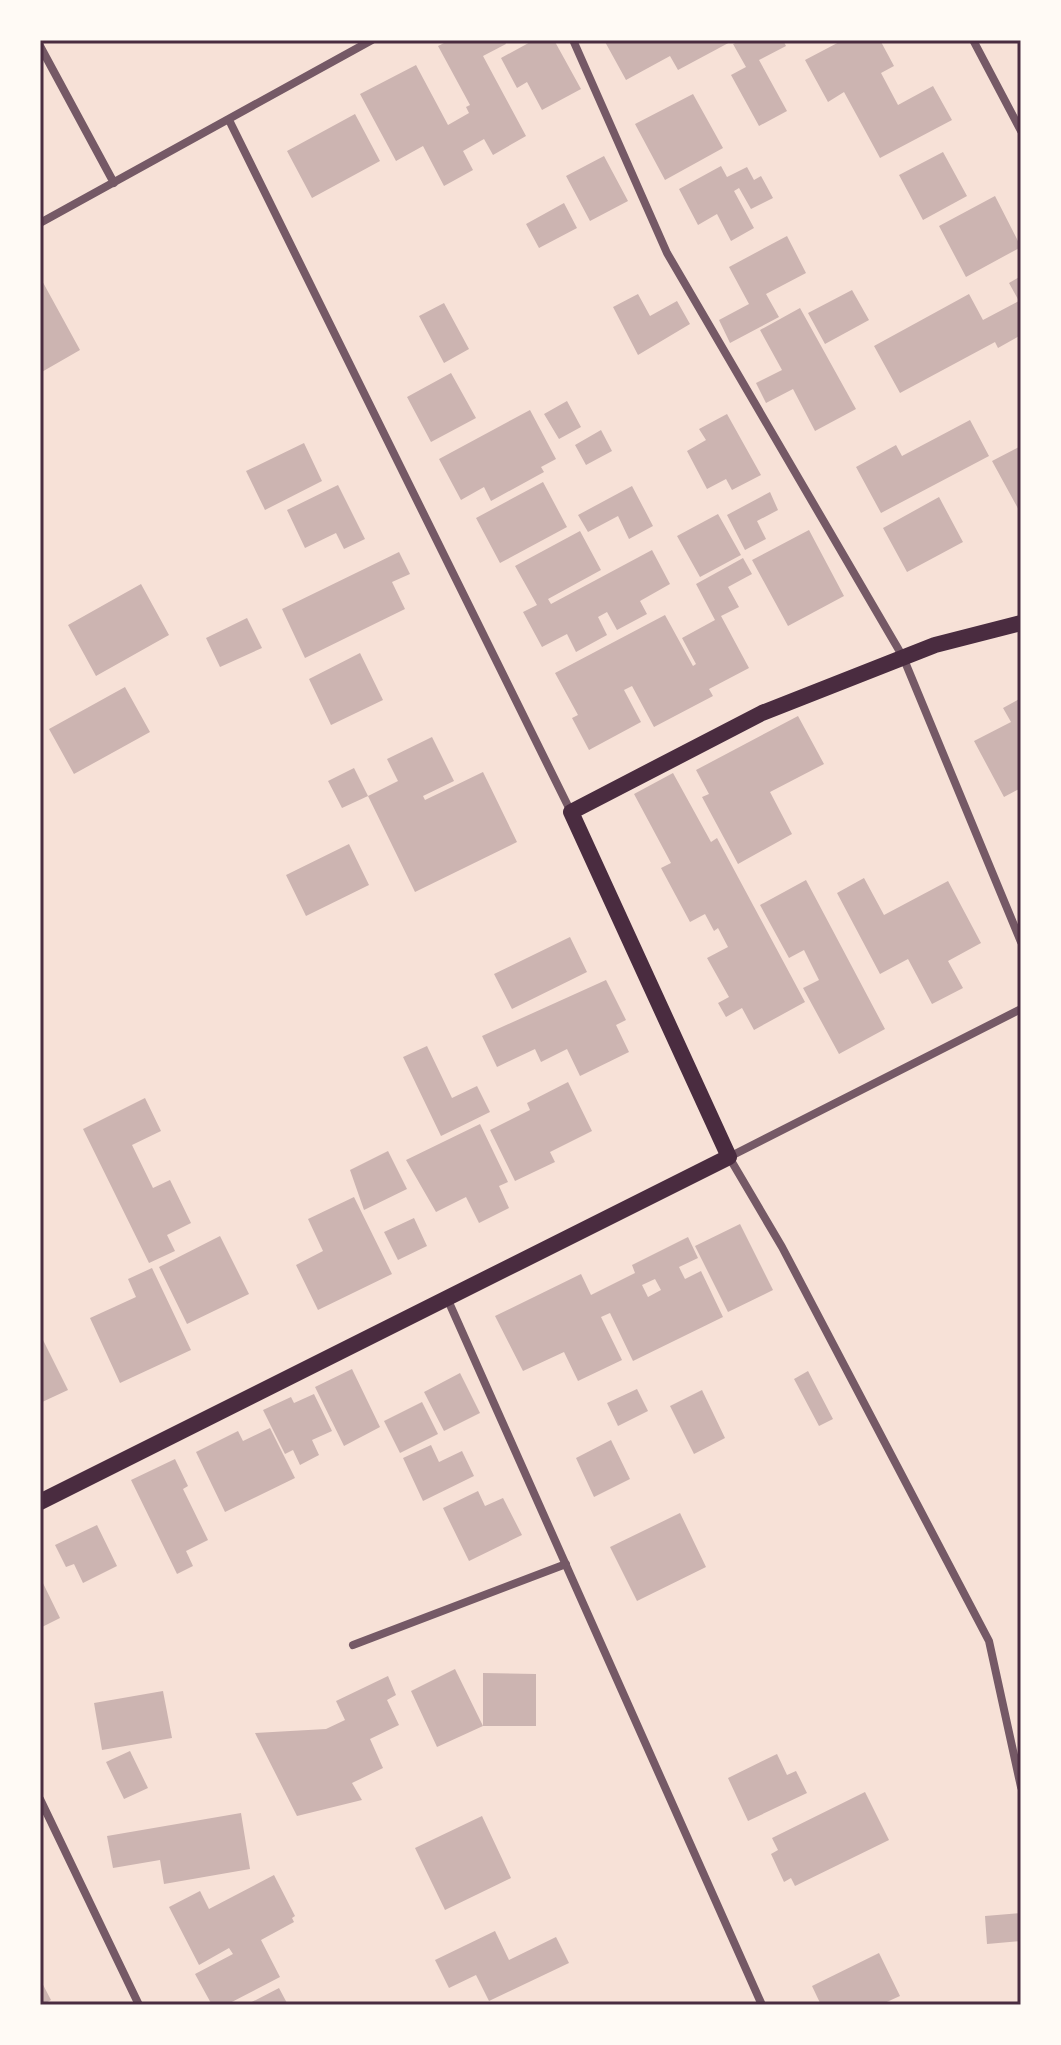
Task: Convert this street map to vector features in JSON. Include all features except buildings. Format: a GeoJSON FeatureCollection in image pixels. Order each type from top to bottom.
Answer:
{"type":"FeatureCollection","features":[{"type":"Feature","properties":{"kind":"main road"},"geometry":{"type":"LineString","coordinates":[[40,1502],[729,1157],[571,812],[762,713],[935,645],[1021,623]]}},
{"type":"Feature","properties":{"kind":"street"},"geometry":{"type":"LineString","coordinates":[[40,223],[372,40]]}},
{"type":"Feature","properties":{"kind":"street"},"geometry":{"type":"LineString","coordinates":[[573,40],[667,253],[903,657],[1021,942]]}},
{"type":"Feature","properties":{"kind":"street"},"geometry":{"type":"LineString","coordinates":[[973,40],[1021,131]]}},
{"type":"Feature","properties":{"kind":"street"},"geometry":{"type":"LineString","coordinates":[[40,46],[114,183]]}},
{"type":"Feature","properties":{"kind":"street"},"geometry":{"type":"LineString","coordinates":[[229,120],[571,812]]}},
{"type":"Feature","properties":{"kind":"street"},"geometry":{"type":"LineString","coordinates":[[1021,1009],[729,1157],[782,1247],[989,1641],[1021,1787]]}},
{"type":"Feature","properties":{"kind":"street"},"geometry":{"type":"LineString","coordinates":[[447,1298],[762,2005]]}},
{"type":"Feature","properties":{"kind":"street"},"geometry":{"type":"LineString","coordinates":[[353,1645],[566,1564]]}},
{"type":"Feature","properties":{"kind":"street"},"geometry":{"type":"LineString","coordinates":[[40,1799],[139,2005]]}}]}
